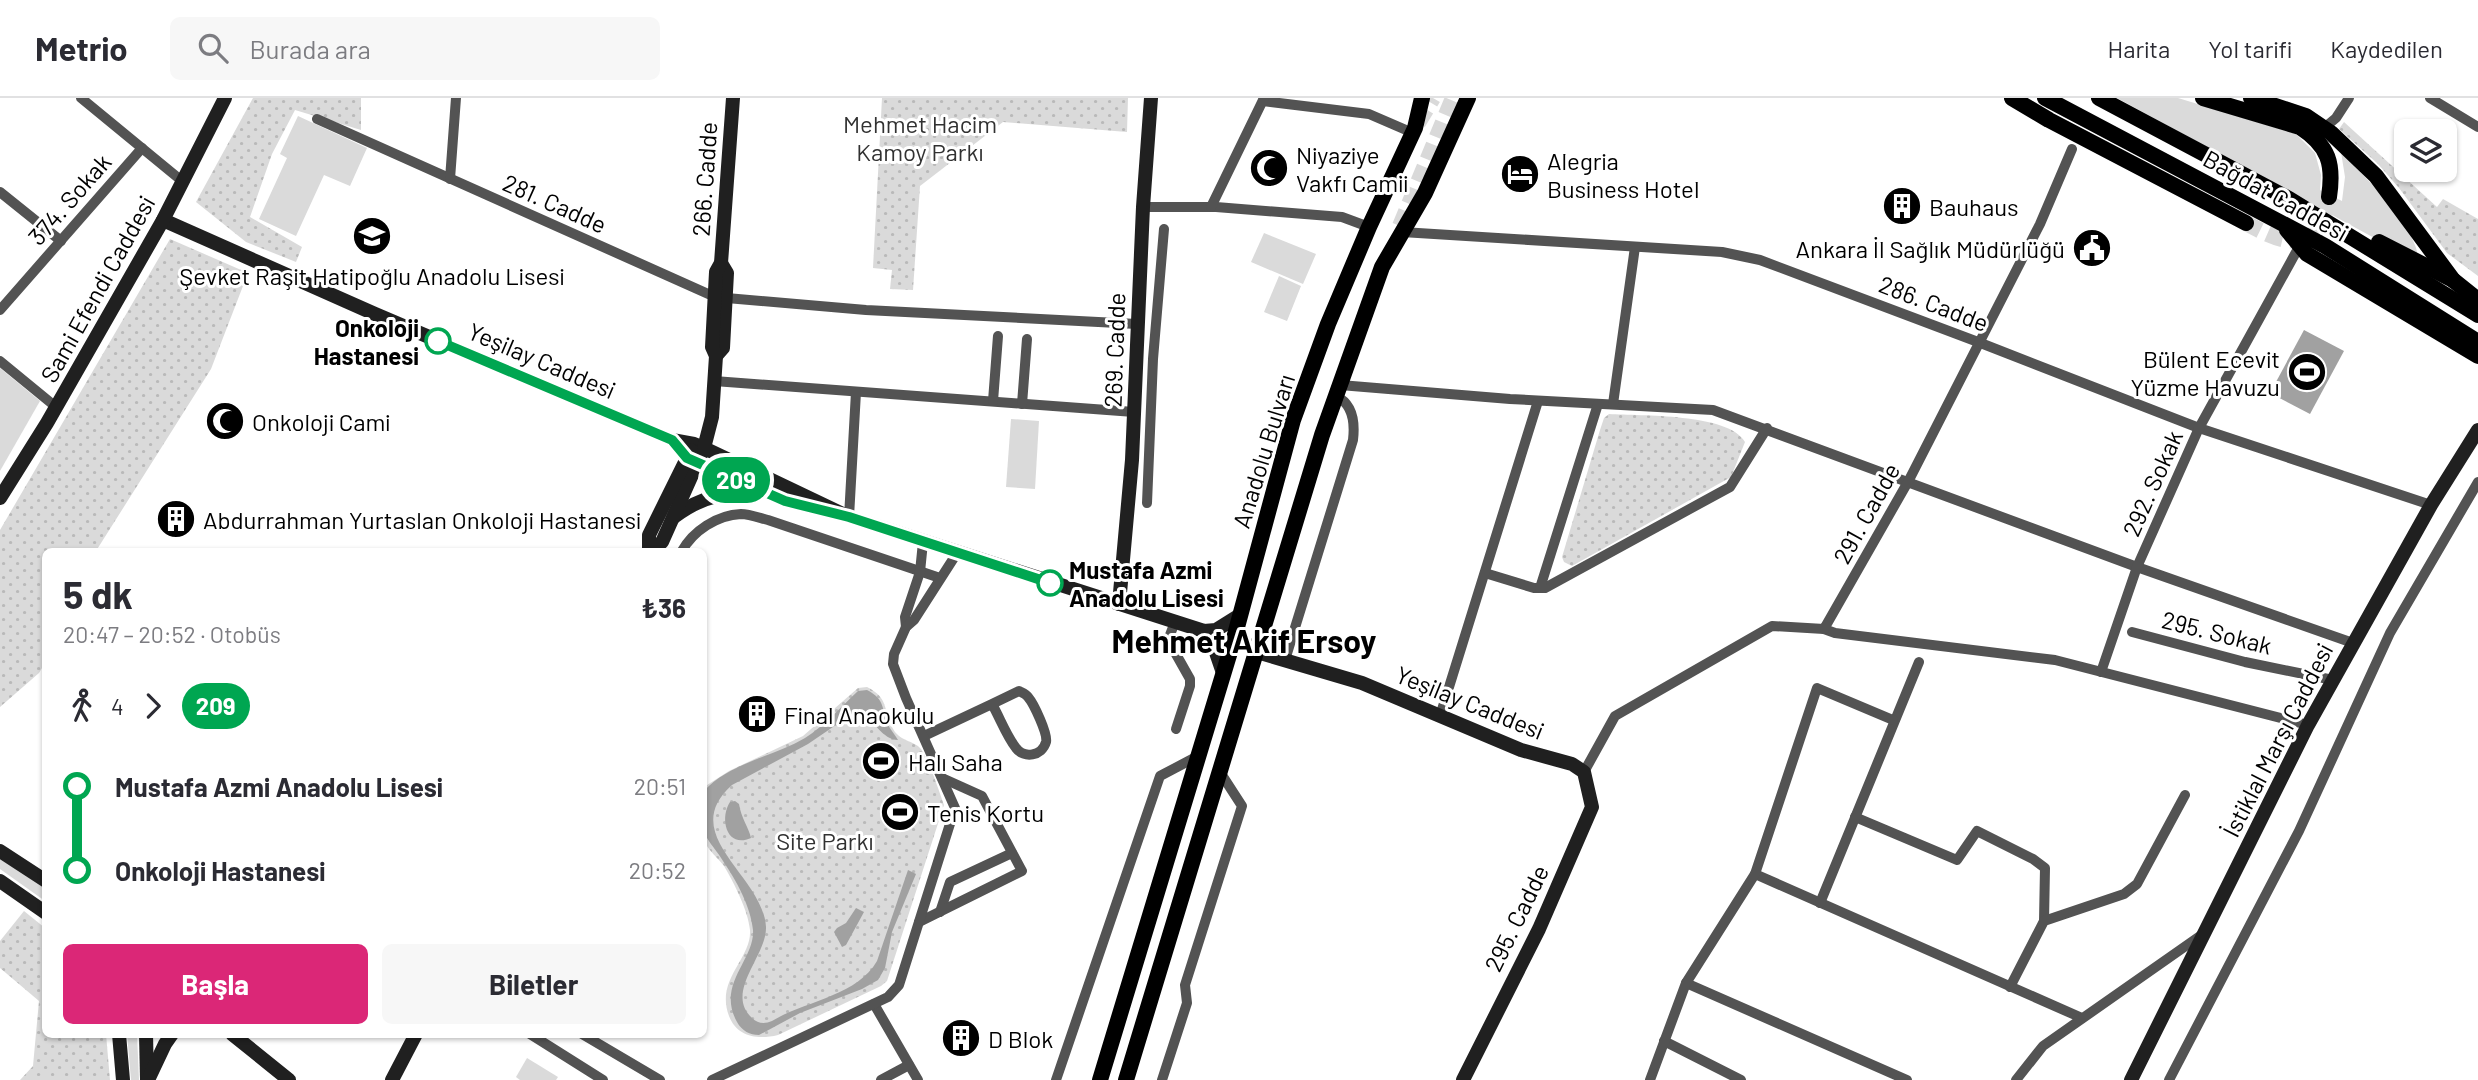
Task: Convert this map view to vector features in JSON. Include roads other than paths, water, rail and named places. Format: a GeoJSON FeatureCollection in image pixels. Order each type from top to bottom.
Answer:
{"type":"FeatureCollection","features":[{"type":"Feature","properties":{"kind":"main road","name":"Sami Efendi Caddesi"},"geometry":{"type":"LineString","coordinates":[[0,498],[56,407],[163,220],[225,98]]}},
{"type":"Feature","properties":{"kind":"main road","name":"266. Cadde"},"geometry":{"type":"LineString","coordinates":[[696,453],[709,430],[716,356],[723,348],[716,272],[721,263],[733,98]]}},
{"type":"Feature","properties":{"kind":"main road","name":"269. Cadde"},"geometry":{"type":"LineString","coordinates":[[1119,604],[1134,412],[1151,98]]}},
{"type":"Feature","properties":{"kind":"main road","name":"Anadolu Bulvarı"},"geometry":{"type":"LineString","coordinates":[[1100,1080],[1240,615],[1293,420],[1328,324],[1414,131],[1422,98]]}},
{"type":"Feature","properties":{"kind":"main road","name":"Anadolu Bulvarı"},"geometry":{"type":"LineString","coordinates":[[1126,1080],[1257,652],[1287,544],[1338,391],[1382,267],[1425,193],[1468,98]]}},
{"type":"Feature","properties":{"kind":"main road"},"geometry":{"type":"LineString","coordinates":[[2012,98],[2246,223]]}},
{"type":"Feature","properties":{"kind":"main road","name":"Bağdat Caddesi"},"geometry":{"type":"LineString","coordinates":[[2045,98],[2325,246],[2478,342]]}},
{"type":"Feature","properties":{"kind":"main road","name":"Bağdat Caddesi"},"geometry":{"type":"LineString","coordinates":[[2099,98],[2289,199],[2478,315]]}},
{"type":"Feature","properties":{"kind":"main road"},"geometry":{"type":"LineString","coordinates":[[2203,98],[2300,127],[2312,135],[2325,149],[2331,167],[2329,197]]}},
{"type":"Feature","properties":{"kind":"main road"},"geometry":{"type":"LineString","coordinates":[[2251,98],[2306,116],[2324,128],[2376,176],[2453,281],[2478,300]]}},
{"type":"Feature","properties":{"kind":"main road"},"geometry":{"type":"LineString","coordinates":[[2289,199],[2478,294]]}},
{"type":"Feature","properties":{"kind":"main road","name":"Yeşilay Caddesi"},"geometry":{"type":"LineString","coordinates":[[163,220],[375,314],[672,440],[766,493],[804,507],[849,517]]}},
{"type":"Feature","properties":{"kind":"main road"},"geometry":{"type":"LineString","coordinates":[[2278,220],[2307,254],[2478,356]]}},
{"type":"Feature","properties":{"kind":"main road","name":"İstiklal Marşı Caddesi"},"geometry":{"type":"LineString","coordinates":[[2131,1080],[2308,725],[2431,506],[2478,430]]}},
{"type":"Feature","properties":{"kind":"main road"},"geometry":{"type":"LineString","coordinates":[[653,548],[662,542],[673,518],[696,453]]}},
{"type":"Feature","properties":{"kind":"main road"},"geometry":{"type":"LineString","coordinates":[[649,548],[649,535],[696,453]]}},
{"type":"Feature","properties":{"kind":"main road","name":"Yeşilay Caddesi"},"geometry":{"type":"LineString","coordinates":[[696,453],[849,517],[1204,632]]}},
{"type":"Feature","properties":{"kind":"main road"},"geometry":{"type":"LineString","coordinates":[[673,518],[688,506],[717,495],[766,493]]}},
{"type":"Feature","properties":{"kind":"main road"},"geometry":{"type":"LineString","coordinates":[[1204,632],[1216,630],[1240,615]]}},
{"type":"Feature","properties":{"kind":"main road"},"geometry":{"type":"LineString","coordinates":[[1204,632],[1213,641],[1223,673]]}},
{"type":"Feature","properties":{"kind":"main road","name":"Yeşilay Caddesi"},"geometry":{"type":"LineString","coordinates":[[1257,652],[1362,683],[1521,750],[1573,764],[1584,772]]}},
{"type":"Feature","properties":{"kind":"main road","name":"295. Cadde"},"geometry":{"type":"LineString","coordinates":[[1463,1080],[1539,929],[1592,807],[1584,772]]}},
{"type":"Feature","properties":{"kind":"main road"},"geometry":{"type":"LineString","coordinates":[[0,851],[42,878]]}},
{"type":"Feature","properties":{"kind":"main road"},"geometry":{"type":"LineString","coordinates":[[0,881],[42,910]]}},
{"type":"Feature","properties":{"kind":"main road"},"geometry":{"type":"LineString","coordinates":[[119,1038],[123,1080]]}},
{"type":"Feature","properties":{"kind":"main road"},"geometry":{"type":"LineString","coordinates":[[146,1038],[147,1080]]}},
{"type":"Feature","properties":{"kind":"main road"},"geometry":{"type":"LineString","coordinates":[[147,1080],[169,1038]]}},
{"type":"Feature","properties":{"kind":"main road"},"geometry":{"type":"LineString","coordinates":[[237,1038],[289,1080]]}},
{"type":"Feature","properties":{"kind":"main road"},"geometry":{"type":"LineString","coordinates":[[393,1080],[414,1038]]}},
{"type":"Feature","properties":{"kind":"street"},"geometry":{"type":"LineString","coordinates":[[81,98],[182,181]]}},
{"type":"Feature","properties":{"kind":"street"},"geometry":{"type":"LineString","coordinates":[[450,179],[456,98]]}},
{"type":"Feature","properties":{"kind":"street"},"geometry":{"type":"LineString","coordinates":[[2324,128],[2336,118],[2349,98]]}},
{"type":"Feature","properties":{"kind":"street"},"geometry":{"type":"LineString","coordinates":[[2430,98],[2478,127]]}},
{"type":"Feature","properties":{"kind":"street"},"geometry":{"type":"LineString","coordinates":[[1211,207],[1264,99],[1369,114],[1414,131]]}},
{"type":"Feature","properties":{"kind":"street","name":"281. Cadde"},"geometry":{"type":"LineString","coordinates":[[317,120],[720,298],[866,310],[1137,324]]}},
{"type":"Feature","properties":{"kind":"street","name":"374. Sokak"},"geometry":{"type":"LineString","coordinates":[[0,310],[142,148]]}},
{"type":"Feature","properties":{"kind":"street","name":"291. Cadde"},"geometry":{"type":"LineString","coordinates":[[1824,629],[1909,480],[2040,224],[2072,149]]}},
{"type":"Feature","properties":{"kind":"street"},"geometry":{"type":"LineString","coordinates":[[0,192],[61,241]]}},
{"type":"Feature","properties":{"kind":"street"},"geometry":{"type":"LineString","coordinates":[[1143,207],[1211,207],[1342,217],[1369,227]]}},
{"type":"Feature","properties":{"kind":"street"},"geometry":{"type":"LineString","coordinates":[[1147,503],[1153,359],[1164,229]]}},
{"type":"Feature","properties":{"kind":"street","name":"286. Cadde"},"geometry":{"type":"LineString","coordinates":[[1402,232],[1722,252],[1760,260],[2199,428],[2431,506]]}},
{"type":"Feature","properties":{"kind":"street","name":"292. Sokak"},"geometry":{"type":"LineString","coordinates":[[2101,671],[2137,567],[2199,428],[2300,245]]}},
{"type":"Feature","properties":{"kind":"street"},"geometry":{"type":"LineString","coordinates":[[1613,404],[1635,247]]}},
{"type":"Feature","properties":{"kind":"street"},"geometry":{"type":"LineString","coordinates":[[993,401],[998,336]]}},
{"type":"Feature","properties":{"kind":"street"},"geometry":{"type":"LineString","coordinates":[[1022,404],[1027,339]]}},
{"type":"Feature","properties":{"kind":"street"},"geometry":{"type":"LineString","coordinates":[[1136,358],[1153,359]]}},
{"type":"Feature","properties":{"kind":"street"},"geometry":{"type":"LineString","coordinates":[[0,361],[56,407]]}},
{"type":"Feature","properties":{"kind":"street"},"geometry":{"type":"LineString","coordinates":[[715,381],[1134,412]]}},
{"type":"Feature","properties":{"kind":"street"},"geometry":{"type":"LineString","coordinates":[[849,517],[856,391]]}},
{"type":"Feature","properties":{"kind":"street"},"geometry":{"type":"LineString","coordinates":[[1338,391],[1713,410],[1909,480],[2137,567],[2353,643]]}},
{"type":"Feature","properties":{"kind":"street"},"geometry":{"type":"LineString","coordinates":[[1285,660],[1353,440],[1354,426],[1350,410],[1338,391]]}},
{"type":"Feature","properties":{"kind":"street"},"geometry":{"type":"LineString","coordinates":[[1440,716],[1538,401]]}},
{"type":"Feature","properties":{"kind":"street"},"geometry":{"type":"LineString","coordinates":[[1540,588],[1598,404]]}},
{"type":"Feature","properties":{"kind":"street"},"geometry":{"type":"LineString","coordinates":[[1485,573],[1534,588],[1545,588],[1730,486],[1766,428]]}},
{"type":"Feature","properties":{"kind":"street"},"geometry":{"type":"LineString","coordinates":[[2169,1080],[2299,831],[2390,633],[2478,482]]}},
{"type":"Feature","properties":{"kind":"street"},"geometry":{"type":"LineString","coordinates":[[684,548],[689,539],[712,521],[741,514],[768,520],[940,578]]}},
{"type":"Feature","properties":{"kind":"street"},"geometry":{"type":"LineString","coordinates":[[906,627],[905,617],[920,572],[923,542]]}},
{"type":"Feature","properties":{"kind":"street"},"geometry":{"type":"LineString","coordinates":[[712,1080],[888,997],[899,985],[955,808],[893,664],[894,654],[906,627],[914,620],[957,553]]}},
{"type":"Feature","properties":{"kind":"street"},"geometry":{"type":"LineString","coordinates":[[1175,622],[1168,640],[1190,679],[1191,686],[1176,729]]}},
{"type":"Feature","properties":{"kind":"street"},"geometry":{"type":"LineString","coordinates":[[1584,772],[1615,716],[1772,625],[1824,629],[1835,633],[2055,660],[2308,725]]}},
{"type":"Feature","properties":{"kind":"street","name":"295. Sokak"},"geometry":{"type":"LineString","coordinates":[[2132,632],[2245,662],[2333,680]]}},
{"type":"Feature","properties":{"kind":"street"},"geometry":{"type":"LineString","coordinates":[[1820,903],[1919,662]]}},
{"type":"Feature","properties":{"kind":"street"},"geometry":{"type":"LineString","coordinates":[[1650,1080],[1686,983],[1755,874],[1817,688],[1893,720]]}},
{"type":"Feature","properties":{"kind":"street"},"geometry":{"type":"LineString","coordinates":[[924,736],[1019,691],[1027,695],[1046,734],[1046,743],[1041,750],[1023,755],[1016,749],[992,704]]}},
{"type":"Feature","properties":{"kind":"street"},"geometry":{"type":"LineString","coordinates":[[1056,1080],[1160,776],[1199,755]]}},
{"type":"Feature","properties":{"kind":"street"},"geometry":{"type":"LineString","coordinates":[[1162,1080],[1187,1003],[1185,985],[1242,806],[1220,772]]}},
{"type":"Feature","properties":{"kind":"street"},"geometry":{"type":"LineString","coordinates":[[919,922],[1022,872],[982,796],[943,778]]}},
{"type":"Feature","properties":{"kind":"street"},"geometry":{"type":"LineString","coordinates":[[2044,921],[2130,890],[2137,884],[2185,795]]}},
{"type":"Feature","properties":{"kind":"street"},"geometry":{"type":"LineString","coordinates":[[1855,817],[1957,860],[1976,831],[2033,859],[2045,868],[2044,921],[2010,987]]}},
{"type":"Feature","properties":{"kind":"street"},"geometry":{"type":"LineString","coordinates":[[940,912],[950,882],[1012,853]]}},
{"type":"Feature","properties":{"kind":"street"},"geometry":{"type":"LineString","coordinates":[[1755,874],[2082,1018]]}},
{"type":"Feature","properties":{"kind":"street"},"geometry":{"type":"LineString","coordinates":[[2017,1080],[2043,1045],[2204,934]]}},
{"type":"Feature","properties":{"kind":"street"},"geometry":{"type":"LineString","coordinates":[[1686,983],[1907,1080]]}},
{"type":"Feature","properties":{"kind":"street"},"geometry":{"type":"LineString","coordinates":[[874,1004],[918,1080]]}},
{"type":"Feature","properties":{"kind":"street"},"geometry":{"type":"LineString","coordinates":[[536,1038],[603,1080]]}},
{"type":"Feature","properties":{"kind":"street"},"geometry":{"type":"LineString","coordinates":[[589,1038],[660,1080]]}},
{"type":"Feature","properties":{"kind":"street"},"geometry":{"type":"LineString","coordinates":[[1664,1041],[1741,1080]]}},
{"type":"Feature","properties":{"kind":"street"},"geometry":{"type":"LineString","coordinates":[[881,1080],[909,1065]]}},
{"type":"Feature","properties":{"kind":"street"},"geometry":{"type":"LineString","coordinates":[[726,1080],[734,1069]]}},
{"type":"Feature","properties":{"kind":"tunnel"},"geometry":{"type":"LineString","coordinates":[[1418,123],[1433,98]]}},
{"type":"Feature","properties":{"kind":"tunnel"},"geometry":{"type":"LineString","coordinates":[[1400,226],[1453,98]]}},
{"type":"Feature","properties":{"kind":"tunnel"},"geometry":{"type":"LineString","coordinates":[[2246,223],[2282,239],[2302,240],[2318,229],[2329,197]]}},
{"type":"Feature","properties":{"kind":"place","name":"Niyaziye Vakfı Camii"},"geometry":{"type":"Point","coordinates":[1269,168]}},
{"type":"Feature","properties":{"kind":"place","name":"Alegria Business Hotel"},"geometry":{"type":"Point","coordinates":[1520,174]}},
{"type":"Feature","properties":{"kind":"place","name":"Bauhaus"},"geometry":{"type":"Point","coordinates":[1902,206]}},
{"type":"Feature","properties":{"kind":"place","name":"Şevket Raşit Hatipoğlu Anadolu Lisesi"},"geometry":{"type":"Point","coordinates":[372,236]}},
{"type":"Feature","properties":{"kind":"place","name":"Ankara İl Sağlık Müdürlüğü"},"geometry":{"type":"Point","coordinates":[2092,248]}},
{"type":"Feature","properties":{"kind":"place","name":"Onkoloji Hastanesi"},"geometry":{"type":"Point","coordinates":[438,341]}},
{"type":"Feature","properties":{"kind":"place","name":"Bülent Ecevit Yüzme Havuzu"},"geometry":{"type":"Point","coordinates":[2307,372]}},
{"type":"Feature","properties":{"kind":"place","name":"Onkoloji Cami"},"geometry":{"type":"Point","coordinates":[225,421]}},
{"type":"Feature","properties":{"kind":"place","name":"Abdurrahman Yurtaslan Onkoloji Hastanesi"},"geometry":{"type":"Point","coordinates":[176,519]}},
{"type":"Feature","properties":{"kind":"place","name":"Mustafa Azmi Anadolu Lisesi"},"geometry":{"type":"Point","coordinates":[1050,583]}},
{"type":"Feature","properties":{"kind":"place","name":"Final Anaokulu"},"geometry":{"type":"Point","coordinates":[757,714]}},
{"type":"Feature","properties":{"kind":"place","name":"Halı Saha"},"geometry":{"type":"Point","coordinates":[881,761]}},
{"type":"Feature","properties":{"kind":"place","name":"Tenis Kortu"},"geometry":{"type":"Point","coordinates":[900,812]}},
{"type":"Feature","properties":{"kind":"place","name":"D Blok"},"geometry":{"type":"Point","coordinates":[961,1038]}},
{"type":"Feature","properties":{"kind":"district","name":"Mehmet Akif Ersoy"},"geometry":{"type":"Point","coordinates":[1244,640]}},
{"type":"Feature","properties":{"kind":"park label","name":"Mehmet Hacim Kamoy Parkı"},"geometry":{"type":"Point","coordinates":[920,137]}},
{"type":"Feature","properties":{"kind":"park label","name":"Site Parkı"},"geometry":{"type":"Point","coordinates":[825,840]}}]}
